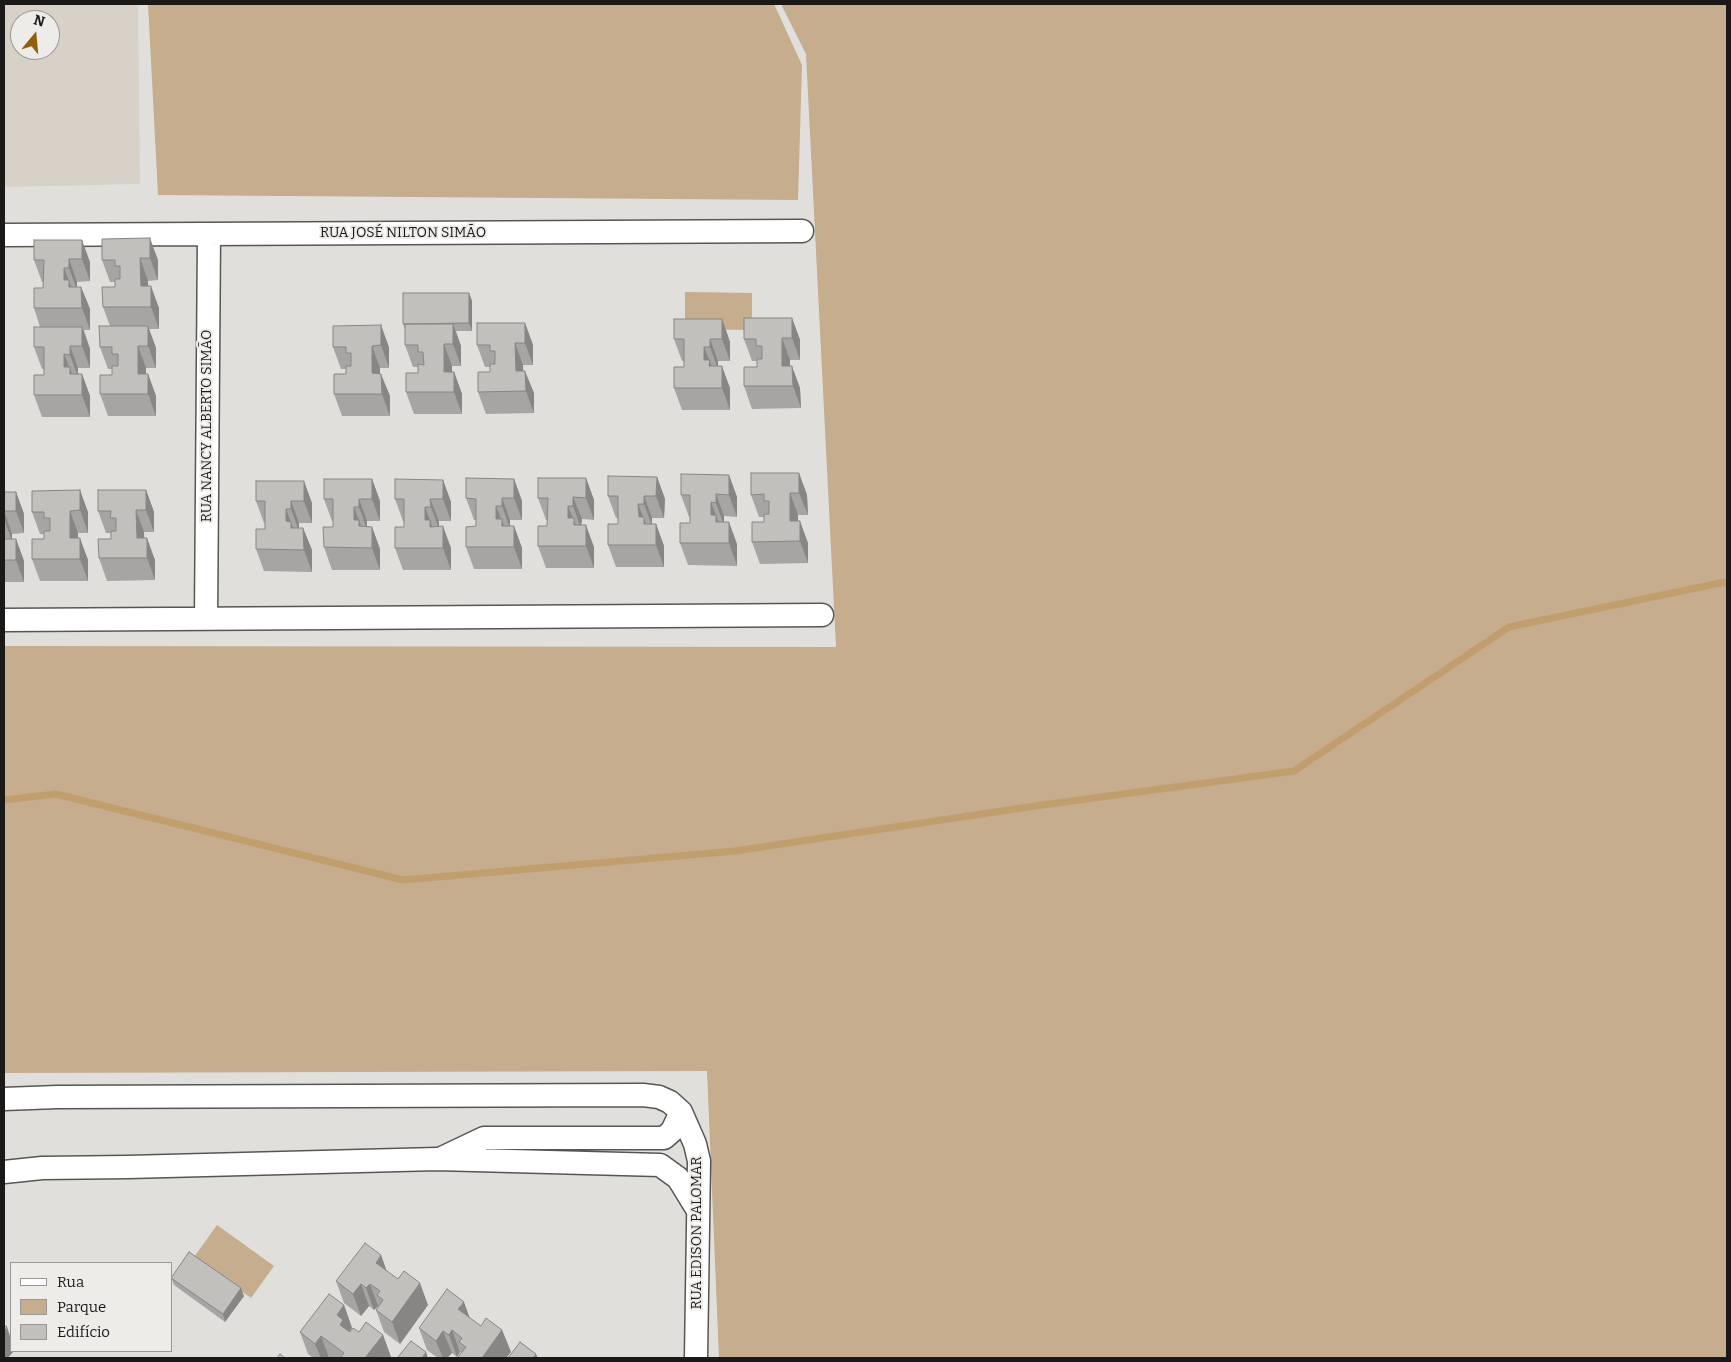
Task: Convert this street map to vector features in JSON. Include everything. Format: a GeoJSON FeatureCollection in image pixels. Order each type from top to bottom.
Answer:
{"type":"FeatureCollection","features":[{"type":"Feature","properties":{"kind":"street","name":"RUA JOSÉ NILTON SIMÃO"},"geometry":{"type":"LineString","coordinates":[[4,235],[802,231]]}},
{"type":"Feature","properties":{"kind":"street","name":"RUA NANCY ALBERTO SIMÃO"},"geometry":{"type":"LineString","coordinates":[[206,619],[209,234]]}},
{"type":"Feature","properties":{"kind":"street"},"geometry":{"type":"LineString","coordinates":[[4,620],[822,615]]}},
{"type":"Feature","properties":{"kind":"street"},"geometry":{"type":"LineString","coordinates":[[4,1099],[57,1097],[643,1095],[659,1097],[670,1102],[681,1112],[672,1131],[664,1138],[484,1138],[438,1159]]}},
{"type":"Feature","properties":{"kind":"street","name":"RUA EDISON PALOMAR"},"geometry":{"type":"LineString","coordinates":[[681,1112],[695,1144],[699,1161],[696,1358]]}},
{"type":"Feature","properties":{"kind":"street"},"geometry":{"type":"LineString","coordinates":[[4,1172],[42,1168],[438,1159],[660,1165],[678,1178],[697,1210]]}},
{"type":"Feature","properties":{"kind":"shaded area"},"geometry":{"type":"Polygon","coordinates":[[[4,4],[138,4],[140,184],[4,187],[4,4]]]}},
{"type":"Feature","properties":{"kind":"green space"},"geometry":{"type":"Polygon","coordinates":[[[148,4],[774,4],[802,65],[798,200],[158,195],[148,4]]]}},
{"type":"Feature","properties":{"kind":"green space"},"geometry":{"type":"Polygon","coordinates":[[[781,4],[1727,4],[1727,1358],[719,1358],[707,1071],[4,1073],[4,646],[836,647],[806,54],[781,4]]]}},
{"type":"Feature","properties":{"kind":"green space"},"geometry":{"type":"Polygon","coordinates":[[[685,292],[752,293],[752,330],[685,329],[685,292]]]}},
{"type":"Feature","properties":{"kind":"green space"},"geometry":{"type":"Polygon","coordinates":[[[217,1225],[274,1266],[251,1298],[194,1257],[217,1225]]]}},
{"type":"Feature","properties":{"kind":"building"},"geometry":{"type":"Polygon","coordinates":[[[150,238],[150,258],[140,258],[141,286],[151,286],[151,307],[103,307],[102,287],[115,287],[115,279],[120,279],[120,266],[115,266],[115,260],[102,260],[102,239],[150,238]]]}},
{"type":"Feature","properties":{"kind":"building"},"geometry":{"type":"Polygon","coordinates":[[[34,240],[82,240],[82,259],[69,259],[69,268],[64,268],[64,280],[69,280],[69,287],[81,287],[82,308],[34,308],[34,288],[43,288],[44,260],[34,260],[34,240]]]}},
{"type":"Feature","properties":{"kind":"building"},"geometry":{"type":"Polygon","coordinates":[[[403,293],[469,293],[469,323],[403,324],[403,293]]]}},
{"type":"Feature","properties":{"kind":"building"},"geometry":{"type":"Polygon","coordinates":[[[744,318],[792,318],[792,338],[782,338],[782,366],[792,366],[793,386],[744,386],[744,367],[757,367],[757,359],[762,359],[762,346],[756,346],[756,339],[744,339],[744,318]]]}},
{"type":"Feature","properties":{"kind":"building"},"geometry":{"type":"Polygon","coordinates":[[[674,319],[722,319],[722,339],[710,339],[710,347],[704,347],[704,360],[710,360],[709,366],[722,366],[722,388],[674,388],[674,367],[684,367],[684,339],[674,339],[674,319]]]}},
{"type":"Feature","properties":{"kind":"building"},"geometry":{"type":"Polygon","coordinates":[[[477,323],[525,323],[525,343],[515,343],[516,371],[525,371],[526,391],[478,392],[478,372],[490,372],[490,364],[495,364],[495,351],[490,351],[490,345],[477,345],[477,323]]]}},
{"type":"Feature","properties":{"kind":"building"},"geometry":{"type":"Polygon","coordinates":[[[405,324],[453,324],[453,344],[444,344],[444,372],[454,372],[454,392],[406,392],[406,373],[418,373],[418,364],[424,365],[423,352],[418,352],[418,345],[405,345],[405,324]]]}},
{"type":"Feature","properties":{"kind":"building"},"geometry":{"type":"Polygon","coordinates":[[[381,325],[381,345],[372,346],[372,373],[381,374],[382,394],[334,394],[334,374],[346,374],[346,366],[351,366],[351,353],[346,353],[346,347],[333,347],[333,326],[381,325]]]}},
{"type":"Feature","properties":{"kind":"building"},"geometry":{"type":"Polygon","coordinates":[[[99,326],[148,326],[148,346],[138,346],[138,374],[148,374],[148,394],[100,394],[100,375],[112,375],[112,366],[118,366],[118,354],[112,354],[112,347],[100,347],[99,326]]]}},
{"type":"Feature","properties":{"kind":"building"},"geometry":{"type":"Polygon","coordinates":[[[34,327],[82,327],[82,346],[70,346],[70,355],[64,354],[64,367],[70,367],[70,374],[82,374],[82,395],[34,395],[34,375],[44,375],[44,347],[34,347],[34,327]]]}},
{"type":"Feature","properties":{"kind":"building"},"geometry":{"type":"Polygon","coordinates":[[[751,473],[799,473],[799,493],[790,493],[790,521],[800,521],[800,541],[752,542],[752,522],[764,522],[764,514],[769,514],[769,501],[764,501],[764,494],[751,495],[751,473]]]}},
{"type":"Feature","properties":{"kind":"building"},"geometry":{"type":"Polygon","coordinates":[[[681,474],[729,475],[729,495],[716,494],[716,503],[711,502],[711,515],[716,515],[716,522],[729,522],[729,543],[680,543],[680,523],[690,523],[690,495],[681,495],[681,474]]]}},
{"type":"Feature","properties":{"kind":"building"},"geometry":{"type":"Polygon","coordinates":[[[608,476],[657,477],[656,496],[644,496],[644,504],[638,504],[639,517],[644,517],[644,524],[656,524],[656,545],[608,545],[608,524],[618,524],[618,496],[608,496],[608,476]]]}},
{"type":"Feature","properties":{"kind":"building"},"geometry":{"type":"Polygon","coordinates":[[[466,478],[514,479],[514,498],[502,498],[502,506],[496,506],[496,519],[502,519],[502,526],[514,526],[514,547],[466,547],[466,527],[476,526],[476,499],[466,498],[466,478]]]}},
{"type":"Feature","properties":{"kind":"building"},"geometry":{"type":"Polygon","coordinates":[[[538,478],[586,478],[586,498],[573,497],[573,506],[568,506],[568,518],[574,518],[574,525],[586,525],[586,546],[538,546],[538,526],[547,526],[548,498],[538,498],[538,478]]]}},
{"type":"Feature","properties":{"kind":"building"},"geometry":{"type":"Polygon","coordinates":[[[324,479],[372,479],[372,499],[359,499],[359,507],[354,507],[354,520],[359,520],[359,526],[372,527],[372,548],[324,547],[323,527],[333,527],[333,499],[324,499],[324,479]]]}},
{"type":"Feature","properties":{"kind":"building"},"geometry":{"type":"Polygon","coordinates":[[[395,479],[443,480],[443,499],[430,499],[431,507],[425,507],[425,520],[430,520],[430,527],[443,526],[443,548],[395,548],[395,527],[404,527],[404,499],[395,499],[395,479]]]}},
{"type":"Feature","properties":{"kind":"building"},"geometry":{"type":"Polygon","coordinates":[[[256,481],[304,481],[304,501],[291,501],[291,509],[286,509],[286,521],[291,522],[291,528],[303,528],[304,550],[256,549],[256,529],[265,529],[265,501],[256,501],[256,481]]]}},
{"type":"Feature","properties":{"kind":"building"},"geometry":{"type":"Polygon","coordinates":[[[80,490],[80,510],[70,511],[70,538],[80,538],[80,559],[32,559],[32,539],[44,539],[44,531],[50,531],[50,518],[44,518],[44,512],[32,512],[32,491],[80,490]]]}},
{"type":"Feature","properties":{"kind":"building"},"geometry":{"type":"Polygon","coordinates":[[[98,490],[146,490],[146,510],[136,510],[137,538],[147,538],[147,558],[99,558],[98,539],[111,539],[111,531],[116,531],[116,518],[110,518],[111,511],[98,511],[98,490]]]}},
{"type":"Feature","properties":{"kind":"building"},"geometry":{"type":"Polygon","coordinates":[[[4,492],[16,492],[16,511],[4,511],[4,492]]]}},
{"type":"Feature","properties":{"kind":"building"},"geometry":{"type":"Polygon","coordinates":[[[4,539],[16,539],[16,560],[4,560],[4,539]]]}},
{"type":"Feature","properties":{"kind":"building"},"geometry":{"type":"Polygon","coordinates":[[[365,1243],[381,1255],[376,1263],[398,1279],[404,1271],[420,1283],[392,1322],[376,1310],[383,1300],[377,1295],[380,1291],[370,1284],[366,1288],[361,1284],[353,1294],[336,1281],[365,1243]]]}},
{"type":"Feature","properties":{"kind":"building"},"geometry":{"type":"Polygon","coordinates":[[[189,1252],[241,1288],[223,1314],[172,1279],[189,1252]]]}},
{"type":"Feature","properties":{"kind":"building"},"geometry":{"type":"Polygon","coordinates":[[[447,1289],[464,1302],[458,1309],[481,1326],[486,1318],[502,1330],[482,1358],[458,1357],[466,1347],[459,1342],[462,1338],[452,1330],[449,1335],[443,1331],[436,1341],[419,1328],[447,1289]]]}},
{"type":"Feature","properties":{"kind":"building"},"geometry":{"type":"Polygon","coordinates":[[[329,1294],[344,1305],[337,1315],[343,1320],[340,1325],[350,1332],[353,1328],[359,1332],[366,1322],[383,1335],[365,1358],[340,1358],[344,1353],[321,1336],[315,1344],[300,1332],[329,1294]]]}},
{"type":"Feature","properties":{"kind":"building"},"geometry":{"type":"Polygon","coordinates":[[[411,1341],[426,1352],[422,1358],[397,1358],[411,1341]]]}},
{"type":"Feature","properties":{"kind":"building"},"geometry":{"type":"Polygon","coordinates":[[[520,1342],[536,1354],[533,1358],[508,1358],[520,1342]]]}},
{"type":"Feature","properties":{"kind":"building"},"geometry":{"type":"Polygon","coordinates":[[[280,1354],[285,1358],[277,1358],[280,1354]]]}},
{"type":"Feature","properties":{"kind":"waterway"},"geometry":{"type":"LineString","coordinates":[[4,800],[56,794],[403,880],[735,851],[1042,805],[1294,771],[1509,627],[1725,582],[1727,584]]}}]}
